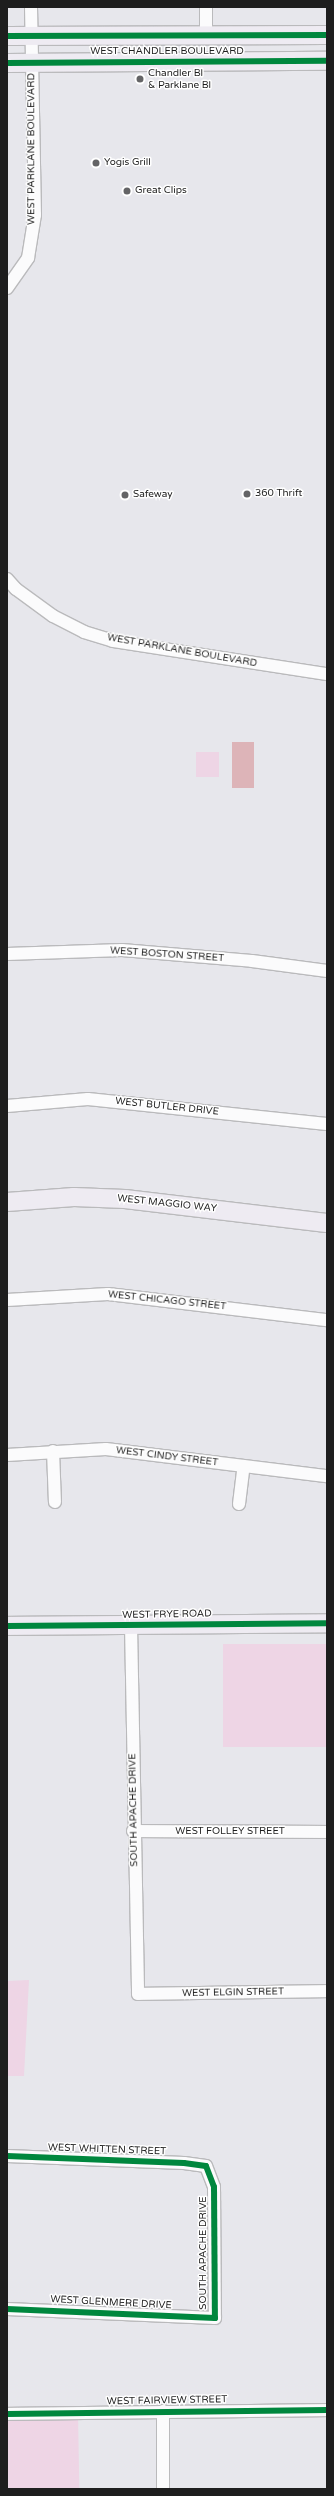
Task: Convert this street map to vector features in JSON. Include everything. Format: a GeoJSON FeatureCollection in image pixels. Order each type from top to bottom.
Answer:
{"type":"FeatureCollection","features":[{"type":"Feature","properties":{"kind":"main road","name":"WEST CHANDLER BOULEVARD"},"geometry":{"type":"LineString","coordinates":[[7,63],[32,50],[206,35],[327,35]]}},
{"type":"Feature","properties":{"kind":"main road","name":"WEST CHANDLER BOULEVARD"},"geometry":{"type":"LineString","coordinates":[[7,36],[32,50],[327,61]]}},
{"type":"Feature","properties":{"kind":"main road","name":"WEST MAGGIO WAY"},"geometry":{"type":"LineString","coordinates":[[7,1202],[74,1197],[125,1199],[327,1223]]}},
{"type":"Feature","properties":{"kind":"main road","name":"WEST FRYE ROAD"},"geometry":{"type":"LineString","coordinates":[[7,1626],[327,1623]]}},
{"type":"Feature","properties":{"kind":"street","name":"WEST PARKLANE BOULEVARD"},"geometry":{"type":"LineString","coordinates":[[7,288],[28,258],[35,215],[31,7]]}},
{"type":"Feature","properties":{"kind":"street"},"geometry":{"type":"LineString","coordinates":[[206,7],[206,35]]}},
{"type":"Feature","properties":{"kind":"street","name":"WEST PARKLANE BOULEVARD"},"geometry":{"type":"LineString","coordinates":[[7,579],[16,589],[53,616],[84,632],[113,641],[327,674]]}},
{"type":"Feature","properties":{"kind":"street","name":"WEST BOSTON STREET"},"geometry":{"type":"LineString","coordinates":[[7,954],[122,950],[252,961],[327,971]]}},
{"type":"Feature","properties":{"kind":"street","name":"WEST BUTLER DRIVE"},"geometry":{"type":"LineString","coordinates":[[7,1106],[88,1099],[327,1124]]}},
{"type":"Feature","properties":{"kind":"street","name":"WEST CHICAGO STREET"},"geometry":{"type":"LineString","coordinates":[[7,1300],[108,1294],[327,1320]]}},
{"type":"Feature","properties":{"kind":"street","name":"WEST CINDY STREET"},"geometry":{"type":"LineString","coordinates":[[7,1455],[53,1451],[106,1449],[327,1476]]}},
{"type":"Feature","properties":{"kind":"street"},"geometry":{"type":"LineString","coordinates":[[53,1451],[55,1502]]}},
{"type":"Feature","properties":{"kind":"street"},"geometry":{"type":"LineString","coordinates":[[239,1504],[244,1466]]}},
{"type":"Feature","properties":{"kind":"street","name":"SOUTH APACHE DRIVE"},"geometry":{"type":"LineString","coordinates":[[131,1625],[133,1831],[138,1994]]}},
{"type":"Feature","properties":{"kind":"street","name":"WEST FOLLEY STREET"},"geometry":{"type":"LineString","coordinates":[[133,1831],[327,1832]]}},
{"type":"Feature","properties":{"kind":"street","name":"WEST ELGIN STREET"},"geometry":{"type":"LineString","coordinates":[[138,1994],[327,1991]]}},
{"type":"Feature","properties":{"kind":"street","name":"WEST WHITTEN STREET"},"geometry":{"type":"LineString","coordinates":[[7,2156],[184,2163],[206,2166]]}},
{"type":"Feature","properties":{"kind":"street","name":"SOUTH APACHE DRIVE"},"geometry":{"type":"LineString","coordinates":[[206,2166],[214,2187],[215,2318]]}},
{"type":"Feature","properties":{"kind":"street","name":"WEST GLENMERE DRIVE"},"geometry":{"type":"LineString","coordinates":[[7,2308],[215,2318]]}},
{"type":"Feature","properties":{"kind":"street","name":"WEST FAIRVIEW STREET"},"geometry":{"type":"LineString","coordinates":[[7,2414],[327,2410]]}},
{"type":"Feature","properties":{"kind":"street"},"geometry":{"type":"LineString","coordinates":[[163,2411],[163,2489]]}},
{"type":"Feature","properties":{"kind":"shaded area"},"geometry":{"type":"Polygon","coordinates":[[[232,742],[254,742],[254,788],[232,788],[232,742]]]}},
{"type":"Feature","properties":{"kind":"shaded area"},"geometry":{"type":"Polygon","coordinates":[[[196,752],[219,752],[219,777],[196,777],[196,752]]]}},
{"type":"Feature","properties":{"kind":"shaded area"},"geometry":{"type":"Polygon","coordinates":[[[223,1644],[327,1644],[327,1747],[223,1747],[223,1644]]]}},
{"type":"Feature","properties":{"kind":"shaded area"},"geometry":{"type":"Polygon","coordinates":[[[29,1980],[24,2076],[7,2076],[7,1981],[29,1980]]]}},
{"type":"Feature","properties":{"kind":"shaded area"},"geometry":{"type":"Polygon","coordinates":[[[78,2413],[79,2489],[8,2489],[7,2414],[78,2413]]]}},
{"type":"Feature","properties":{"kind":"cycle path"},"geometry":{"type":"LineString","coordinates":[[7,36],[327,35]]}},
{"type":"Feature","properties":{"kind":"cycle path"},"geometry":{"type":"LineString","coordinates":[[7,63],[327,61]]}},
{"type":"Feature","properties":{"kind":"cycle path"},"geometry":{"type":"LineString","coordinates":[[7,1626],[327,1623]]}},
{"type":"Feature","properties":{"kind":"cycle path"},"geometry":{"type":"LineString","coordinates":[[7,2156],[184,2163],[206,2166],[214,2187],[215,2318],[7,2309]]}},
{"type":"Feature","properties":{"kind":"cycle path"},"geometry":{"type":"LineString","coordinates":[[7,2414],[327,2410]]}},
{"type":"Feature","properties":{"kind":"place","name":"Chandler Bl & Parklane Bl"},"geometry":{"type":"Point","coordinates":[140,79]}},
{"type":"Feature","properties":{"kind":"place","name":"Yogis Grill"},"geometry":{"type":"Point","coordinates":[96,163]}},
{"type":"Feature","properties":{"kind":"place","name":"Great Clips"},"geometry":{"type":"Point","coordinates":[127,191]}},
{"type":"Feature","properties":{"kind":"place","name":"360 Thrift"},"geometry":{"type":"Point","coordinates":[247,494]}},
{"type":"Feature","properties":{"kind":"place","name":"Safeway"},"geometry":{"type":"Point","coordinates":[125,495]}}]}
